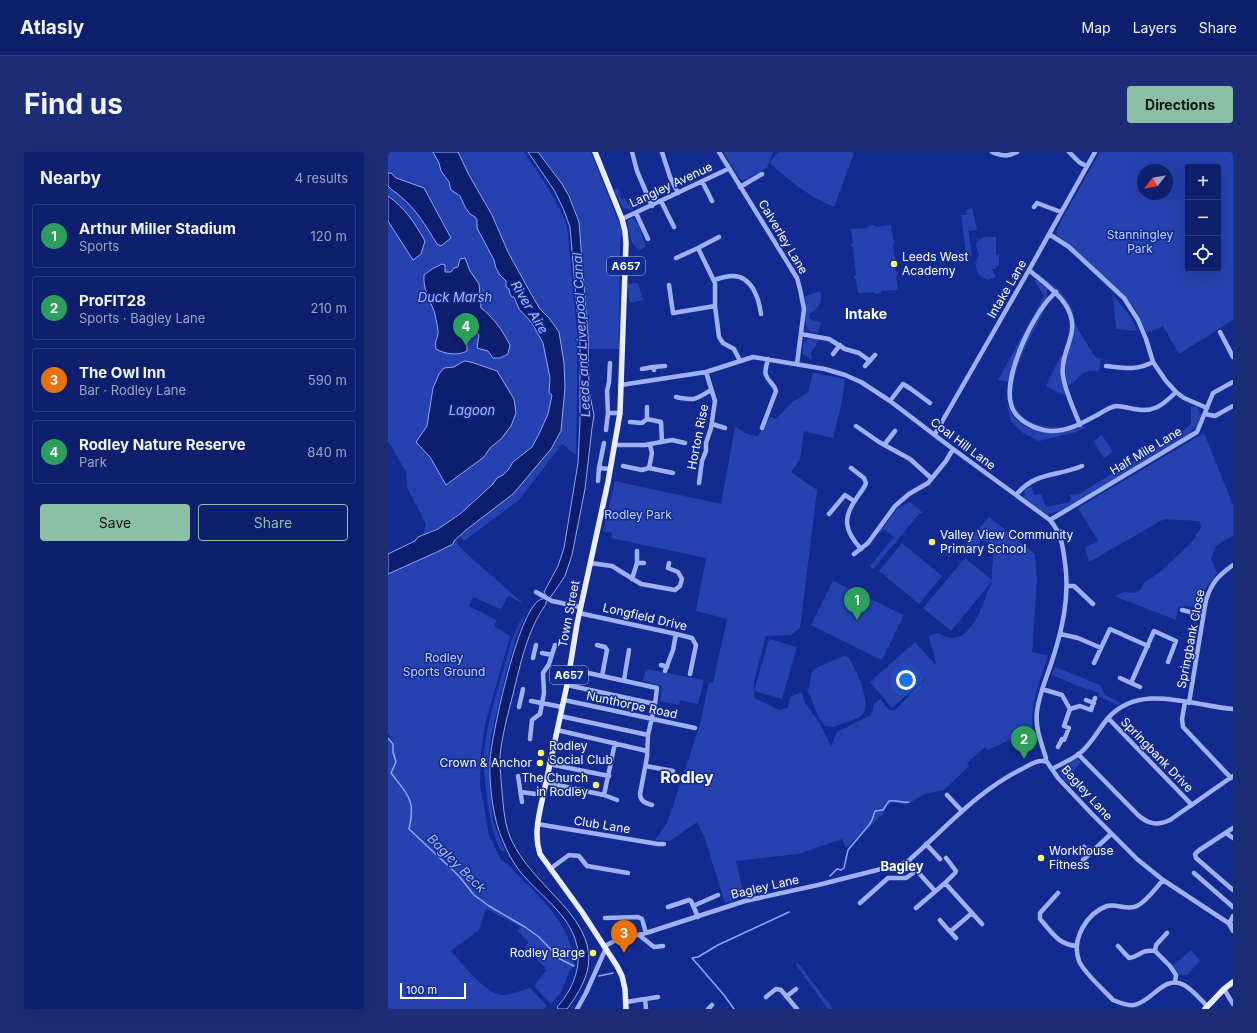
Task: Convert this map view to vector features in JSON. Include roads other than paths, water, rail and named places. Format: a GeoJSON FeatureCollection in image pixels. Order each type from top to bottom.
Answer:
{"type":"FeatureCollection","features":[{"type":"Feature","properties":{"kind":"main road","name":"A657"},"geometry":{"type":"LineString","coordinates":[[595,152],[622,219],[625,231],[626,243],[621,385]]}},
{"type":"Feature","properties":{"kind":"main road","name":"Town Street"},"geometry":{"type":"LineString","coordinates":[[605,947],[540,854],[537,842],[537,824],[564,700],[580,610],[615,445],[620,413],[621,385]]}},
{"type":"Feature","properties":{"kind":"main road","name":"A657"},"geometry":{"type":"LineString","coordinates":[[605,947],[622,976],[625,989],[626,1009]]}},
{"type":"Feature","properties":{"kind":"main road"},"geometry":{"type":"LineString","coordinates":[[1206,1008],[1224,989],[1233,982]]}},
{"type":"Feature","properties":{"kind":"street"},"geometry":{"type":"LineString","coordinates":[[632,152],[637,171],[652,206]]}},
{"type":"Feature","properties":{"kind":"street"},"geometry":{"type":"LineString","coordinates":[[662,152],[670,177],[678,193]]}},
{"type":"Feature","properties":{"kind":"street","name":"Calverley Lane"},"geometry":{"type":"LineString","coordinates":[[719,152],[728,169],[797,278],[804,309],[797,364]]}},
{"type":"Feature","properties":{"kind":"street"},"geometry":{"type":"LineString","coordinates":[[992,152],[1003,156],[1008,156],[1017,152]]}},
{"type":"Feature","properties":{"kind":"street"},"geometry":{"type":"LineString","coordinates":[[1069,152],[1086,166]]}},
{"type":"Feature","properties":{"kind":"street","name":"Intake Lane"},"geometry":{"type":"LineString","coordinates":[[935,434],[1095,152]]}},
{"type":"Feature","properties":{"kind":"street","name":"Langley Avenue"},"geometry":{"type":"LineString","coordinates":[[622,219],[728,169]]}},
{"type":"Feature","properties":{"kind":"street"},"geometry":{"type":"LineString","coordinates":[[740,187],[762,174]]}},
{"type":"Feature","properties":{"kind":"street"},"geometry":{"type":"LineString","coordinates":[[702,181],[712,201]]}},
{"type":"Feature","properties":{"kind":"street"},"geometry":{"type":"LineString","coordinates":[[661,201],[674,227]]}},
{"type":"Feature","properties":{"kind":"street"},"geometry":{"type":"LineString","coordinates":[[1034,207],[1037,203],[1061,212]]}},
{"type":"Feature","properties":{"kind":"street"},"geometry":{"type":"LineString","coordinates":[[636,213],[648,239]]}},
{"type":"Feature","properties":{"kind":"street"},"geometry":{"type":"LineString","coordinates":[[1049,234],[1069,246],[1124,298],[1138,320],[1146,339],[1152,362],[1166,381],[1184,398],[1207,408]]}},
{"type":"Feature","properties":{"kind":"street"},"geometry":{"type":"LineString","coordinates":[[676,258],[719,237]]}},
{"type":"Feature","properties":{"kind":"street"},"geometry":{"type":"LineString","coordinates":[[698,248],[714,280],[715,306],[720,340],[734,349],[740,361]]}},
{"type":"Feature","properties":{"kind":"street"},"geometry":{"type":"LineString","coordinates":[[1029,270],[1056,292],[1064,302],[1072,317],[1072,329],[1064,357],[1063,375],[1080,424]]}},
{"type":"Feature","properties":{"kind":"street"},"geometry":{"type":"LineString","coordinates":[[714,280],[732,276],[744,279],[749,283],[759,302],[762,314]]}},
{"type":"Feature","properties":{"kind":"street"},"geometry":{"type":"LineString","coordinates":[[669,285],[673,312],[715,306]]}},
{"type":"Feature","properties":{"kind":"street"},"geometry":{"type":"LineString","coordinates":[[1056,292],[1049,298],[1037,315],[1020,350],[1011,380],[1009,396],[1011,405],[1017,417],[1039,429],[1051,431],[1065,430],[1115,406],[1146,411],[1155,409],[1176,392]]}},
{"type":"Feature","properties":{"kind":"street"},"geometry":{"type":"LineString","coordinates":[[1220,332],[1233,357]]}},
{"type":"Feature","properties":{"kind":"street"},"geometry":{"type":"LineString","coordinates":[[801,334],[829,339],[850,351],[859,353],[870,360]]}},
{"type":"Feature","properties":{"kind":"street"},"geometry":{"type":"LineString","coordinates":[[833,354],[840,345]]}},
{"type":"Feature","properties":{"kind":"street"},"geometry":{"type":"LineString","coordinates":[[866,366],[875,354]]}},
{"type":"Feature","properties":{"kind":"street","name":"Coal Hill Lane"},"geometry":{"type":"LineString","coordinates":[[621,385],[654,373],[706,372],[753,356],[845,374],[861,382],[890,401],[1050,520],[1057,529],[1061,539],[1067,575],[1067,594],[1060,634],[1037,709],[1038,734],[1046,758],[1045,761]]}},
{"type":"Feature","properties":{"kind":"street"},"geometry":{"type":"LineString","coordinates":[[762,428],[776,391],[773,383],[766,377],[765,374],[768,359]]}},
{"type":"Feature","properties":{"kind":"street"},"geometry":{"type":"LineString","coordinates":[[1106,366],[1132,368],[1144,367],[1152,362]]}},
{"type":"Feature","properties":{"kind":"street"},"geometry":{"type":"LineString","coordinates":[[606,430],[608,413],[607,391],[610,363]]}},
{"type":"Feature","properties":{"kind":"street"},"geometry":{"type":"LineString","coordinates":[[642,369],[654,373],[665,366]]}},
{"type":"Feature","properties":{"kind":"street","name":"Horton Rise"},"geometry":{"type":"LineString","coordinates":[[699,483],[702,461],[706,451],[707,439],[712,424],[715,401],[706,372]]}},
{"type":"Feature","properties":{"kind":"street","name":"Half Mile Lane"},"geometry":{"type":"LineString","coordinates":[[1050,520],[1197,432],[1214,394],[1233,382]]}},
{"type":"Feature","properties":{"kind":"street"},"geometry":{"type":"LineString","coordinates":[[890,401],[903,384],[930,403]]}},
{"type":"Feature","properties":{"kind":"street"},"geometry":{"type":"LineString","coordinates":[[676,397],[691,400],[697,399],[711,390]]}},
{"type":"Feature","properties":{"kind":"street"},"geometry":{"type":"LineString","coordinates":[[1205,414],[1215,416],[1233,406]]}},
{"type":"Feature","properties":{"kind":"street"},"geometry":{"type":"LineString","coordinates":[[647,407],[647,419]]}},
{"type":"Feature","properties":{"kind":"street"},"geometry":{"type":"LineString","coordinates":[[608,413],[620,413]]}},
{"type":"Feature","properties":{"kind":"street"},"geometry":{"type":"LineString","coordinates":[[630,422],[642,423],[647,419],[661,422],[662,442]]}},
{"type":"Feature","properties":{"kind":"street"},"geometry":{"type":"LineString","coordinates":[[712,424],[725,428]]}},
{"type":"Feature","properties":{"kind":"street"},"geometry":{"type":"LineString","coordinates":[[856,426],[884,445],[910,459],[931,478]]}},
{"type":"Feature","properties":{"kind":"street"},"geometry":{"type":"LineString","coordinates":[[884,445],[895,431]]}},
{"type":"Feature","properties":{"kind":"street"},"geometry":{"type":"LineString","coordinates":[[615,445],[650,445],[672,440],[685,443]]}},
{"type":"Feature","properties":{"kind":"street"},"geometry":{"type":"LineString","coordinates":[[598,481],[604,443]]}},
{"type":"Feature","properties":{"kind":"street"},"geometry":{"type":"LineString","coordinates":[[649,468],[652,453],[650,445]]}},
{"type":"Feature","properties":{"kind":"street"},"geometry":{"type":"LineString","coordinates":[[854,554],[868,543],[896,506],[909,494],[928,483],[946,461],[953,449]]}},
{"type":"Feature","properties":{"kind":"street"},"geometry":{"type":"LineString","coordinates":[[623,466],[642,470],[649,468],[673,473]]}},
{"type":"Feature","properties":{"kind":"street"},"geometry":{"type":"LineString","coordinates":[[1016,495],[1033,480],[1082,466]]}},
{"type":"Feature","properties":{"kind":"street"},"geometry":{"type":"LineString","coordinates":[[599,468],[610,468]]}},
{"type":"Feature","properties":{"kind":"street"},"geometry":{"type":"LineString","coordinates":[[851,468],[864,478],[866,483],[849,510],[847,516],[848,530],[852,538],[861,549]]}},
{"type":"Feature","properties":{"kind":"street"},"geometry":{"type":"LineString","coordinates":[[829,514],[845,495],[854,502]]}},
{"type":"Feature","properties":{"kind":"street"},"geometry":{"type":"LineString","coordinates":[[632,579],[637,563],[637,551]]}},
{"type":"Feature","properties":{"kind":"street"},"geometry":{"type":"LineString","coordinates":[[590,563],[612,566],[641,584],[675,590],[680,586],[682,579],[678,572],[668,568],[669,563]]}},
{"type":"Feature","properties":{"kind":"street"},"geometry":{"type":"LineString","coordinates":[[637,563],[644,563]]}},
{"type":"Feature","properties":{"kind":"street","name":"Springbank Close"},"geometry":{"type":"LineString","coordinates":[[1232,777],[1183,727],[1182,720],[1187,702],[1206,600],[1212,584],[1233,565]]}},
{"type":"Feature","properties":{"kind":"street"},"geometry":{"type":"LineString","coordinates":[[1067,586],[1074,586],[1093,604]]}},
{"type":"Feature","properties":{"kind":"street","name":"Longfield Drive"},"geometry":{"type":"LineString","coordinates":[[536,592],[552,600],[580,610],[692,638],[696,645],[689,670]]}},
{"type":"Feature","properties":{"kind":"street"},"geometry":{"type":"LineString","coordinates":[[1182,610],[1194,612],[1203,617]]}},
{"type":"Feature","properties":{"kind":"street"},"geometry":{"type":"LineString","coordinates":[[1094,664],[1110,629],[1148,646]]}},
{"type":"Feature","properties":{"kind":"street"},"geometry":{"type":"LineString","coordinates":[[1131,683],[1154,631],[1176,641],[1168,662]]}},
{"type":"Feature","properties":{"kind":"street"},"geometry":{"type":"LineString","coordinates":[[661,664],[666,669],[674,650],[676,634]]}},
{"type":"Feature","properties":{"kind":"street"},"geometry":{"type":"LineString","coordinates":[[1060,634],[1078,638],[1101,648]]}},
{"type":"Feature","properties":{"kind":"street"},"geometry":{"type":"LineString","coordinates":[[536,645],[538,652]]}},
{"type":"Feature","properties":{"kind":"street"},"geometry":{"type":"LineString","coordinates":[[530,739],[532,720],[540,714],[544,693],[543,673],[550,664],[555,645]]}},
{"type":"Feature","properties":{"kind":"street"},"geometry":{"type":"LineString","coordinates":[[597,645],[605,647],[607,650],[602,676]]}},
{"type":"Feature","properties":{"kind":"street"},"geometry":{"type":"LineString","coordinates":[[624,680],[629,650]]}},
{"type":"Feature","properties":{"kind":"street"},"geometry":{"type":"LineString","coordinates":[[538,652],[552,655]]}},
{"type":"Feature","properties":{"kind":"street"},"geometry":{"type":"LineString","coordinates":[[533,658],[538,652]]}},
{"type":"Feature","properties":{"kind":"street"},"geometry":{"type":"LineString","coordinates":[[570,669],[657,688],[648,735],[646,766],[640,797],[644,802],[652,805]]}},
{"type":"Feature","properties":{"kind":"street"},"geometry":{"type":"LineString","coordinates":[[1120,678],[1140,687]]}},
{"type":"Feature","properties":{"kind":"street"},"geometry":{"type":"LineString","coordinates":[[567,685],[655,704]]}},
{"type":"Feature","properties":{"kind":"street"},"geometry":{"type":"LineString","coordinates":[[519,707],[523,700],[523,689]]}},
{"type":"Feature","properties":{"kind":"street"},"geometry":{"type":"LineString","coordinates":[[1042,689],[1062,696],[1070,709]]}},
{"type":"Feature","properties":{"kind":"street"},"geometry":{"type":"LineString","coordinates":[[1052,769],[1078,754],[1090,742],[1108,718],[1123,706],[1144,698],[1164,698],[1233,709]]}},
{"type":"Feature","properties":{"kind":"street","name":"Nunthorpe Road"},"geometry":{"type":"LineString","coordinates":[[564,700],[695,728]]}},
{"type":"Feature","properties":{"kind":"street"},"geometry":{"type":"LineString","coordinates":[[1070,709],[1080,706],[1091,710],[1095,701],[1086,700]]}},
{"type":"Feature","properties":{"kind":"street"},"geometry":{"type":"LineString","coordinates":[[531,701],[562,708]]}},
{"type":"Feature","properties":{"kind":"street"},"geometry":{"type":"LineString","coordinates":[[1058,747],[1062,739],[1064,740],[1069,728],[1064,726],[1070,709]]}},
{"type":"Feature","properties":{"kind":"street"},"geometry":{"type":"LineString","coordinates":[[560,716],[648,735]]}},
{"type":"Feature","properties":{"kind":"street","name":"Springbank Drive"},"geometry":{"type":"LineString","coordinates":[[1108,718],[1192,805]]}},
{"type":"Feature","properties":{"kind":"street"},"geometry":{"type":"LineString","coordinates":[[557,730],[647,751]]}},
{"type":"Feature","properties":{"kind":"street"},"geometry":{"type":"LineString","coordinates":[[604,795],[615,743]]}},
{"type":"Feature","properties":{"kind":"street"},"geometry":{"type":"LineString","coordinates":[[1078,754],[1144,821],[1152,824],[1164,823],[1232,777]]}},
{"type":"Feature","properties":{"kind":"street","name":"Bagley Lane"},"geometry":{"type":"LineString","coordinates":[[605,947],[616,940],[646,933],[745,901],[818,885],[901,864],[908,861],[987,789],[1033,763],[1045,761],[1058,778],[1133,856],[1163,880],[1231,925]]}},
{"type":"Feature","properties":{"kind":"street"},"geometry":{"type":"LineString","coordinates":[[549,764],[609,776]]}},
{"type":"Feature","properties":{"kind":"street"},"geometry":{"type":"LineString","coordinates":[[646,766],[673,771]]}},
{"type":"Feature","properties":{"kind":"street"},"geometry":{"type":"LineString","coordinates":[[518,776],[522,802]]}},
{"type":"Feature","properties":{"kind":"street"},"geometry":{"type":"LineString","coordinates":[[546,782],[604,795],[618,800]]}},
{"type":"Feature","properties":{"kind":"street"},"geometry":{"type":"LineString","coordinates":[[521,792],[543,795]]}},
{"type":"Feature","properties":{"kind":"street"},"geometry":{"type":"LineString","coordinates":[[947,795],[962,811]]}},
{"type":"Feature","properties":{"kind":"street","name":"Club Lane"},"geometry":{"type":"LineString","coordinates":[[537,824],[664,844]]}},
{"type":"Feature","properties":{"kind":"street"},"geometry":{"type":"LineString","coordinates":[[1233,828],[1195,854],[1196,858],[1233,890]]}},
{"type":"Feature","properties":{"kind":"street"},"geometry":{"type":"LineString","coordinates":[[1226,833],[1233,838]]}},
{"type":"Feature","properties":{"kind":"street"},"geometry":{"type":"LineString","coordinates":[[1083,860],[1111,834]]}},
{"type":"Feature","properties":{"kind":"street"},"geometry":{"type":"LineString","coordinates":[[926,844],[940,858]]}},
{"type":"Feature","properties":{"kind":"street"},"geometry":{"type":"LineString","coordinates":[[1084,847],[1090,853]]}},
{"type":"Feature","properties":{"kind":"street"},"geometry":{"type":"LineString","coordinates":[[550,869],[569,855],[579,856],[587,866],[628,873]]}},
{"type":"Feature","properties":{"kind":"street"},"geometry":{"type":"LineString","coordinates":[[916,908],[955,873],[956,871],[946,858]]}},
{"type":"Feature","properties":{"kind":"street"},"geometry":{"type":"LineString","coordinates":[[908,861],[935,891]]}},
{"type":"Feature","properties":{"kind":"street"},"geometry":{"type":"LineString","coordinates":[[860,903],[888,878],[906,878],[916,871]]}},
{"type":"Feature","properties":{"kind":"street"},"geometry":{"type":"LineString","coordinates":[[1194,873],[1233,907]]}},
{"type":"Feature","properties":{"kind":"street"},"geometry":{"type":"LineString","coordinates":[[1163,880],[1143,902],[1136,907],[1128,908],[1109,906],[1100,909],[1082,926],[1077,946],[1079,960],[1084,969],[1113,1000],[1135,1007],[1144,1002],[1163,986],[1175,982],[1182,984],[1193,991],[1206,1008]]}},
{"type":"Feature","properties":{"kind":"street"},"geometry":{"type":"LineString","coordinates":[[945,883],[982,924]]}},
{"type":"Feature","properties":{"kind":"street"},"geometry":{"type":"LineString","coordinates":[[1058,893],[1040,913],[1040,919],[1062,943],[1069,946],[1077,946]]}},
{"type":"Feature","properties":{"kind":"street"},"geometry":{"type":"LineString","coordinates":[[693,906],[718,895]]}},
{"type":"Feature","properties":{"kind":"street"},"geometry":{"type":"LineString","coordinates":[[668,907],[689,900],[698,917]]}},
{"type":"Feature","properties":{"kind":"street"},"geometry":{"type":"LineString","coordinates":[[951,931],[972,913]]}},
{"type":"Feature","properties":{"kind":"street"},"geometry":{"type":"LineString","coordinates":[[1233,916],[1231,925],[1233,932]]}},
{"type":"Feature","properties":{"kind":"street"},"geometry":{"type":"LineString","coordinates":[[605,918],[638,917],[642,920],[646,933]]}},
{"type":"Feature","properties":{"kind":"street"},"geometry":{"type":"LineString","coordinates":[[940,920],[956,938]]}},
{"type":"Feature","properties":{"kind":"street"},"geometry":{"type":"LineString","coordinates":[[1155,951],[1156,945],[1167,933]]}},
{"type":"Feature","properties":{"kind":"street"},"geometry":{"type":"LineString","coordinates":[[639,934],[654,947],[663,946]]}},
{"type":"Feature","properties":{"kind":"street"},"geometry":{"type":"LineString","coordinates":[[1118,946],[1129,958],[1134,958],[1144,950],[1155,951],[1170,966],[1176,975],[1175,982]]}},
{"type":"Feature","properties":{"kind":"street"},"geometry":{"type":"LineString","coordinates":[[577,1009],[598,966],[605,947]]}},
{"type":"Feature","properties":{"kind":"street"},"geometry":{"type":"LineString","coordinates":[[766,997],[776,989],[781,990],[797,1009]]}},
{"type":"Feature","properties":{"kind":"street"},"geometry":{"type":"LineString","coordinates":[[787,996],[796,989]]}},
{"type":"Feature","properties":{"kind":"street"},"geometry":{"type":"LineString","coordinates":[[1224,989],[1233,1004]]}},
{"type":"Feature","properties":{"kind":"street"},"geometry":{"type":"LineString","coordinates":[[626,1002],[658,997]]}},
{"type":"Feature","properties":{"kind":"street"},"geometry":{"type":"LineString","coordinates":[[645,999],[646,1009]]}},
{"type":"Feature","properties":{"kind":"water","name":"River Aire"},"geometry":{"type":"Polygon","coordinates":[[[433,152],[458,152],[469,175],[492,215],[508,252],[530,292],[540,309],[549,318],[559,332],[564,363],[565,387],[561,431],[551,449],[513,494],[466,530],[454,541],[453,544],[388,574],[388,554],[415,541],[418,537],[438,529],[460,514],[493,484],[497,478],[503,475],[513,462],[532,447],[548,414],[552,395],[549,393],[550,378],[543,343],[532,323],[519,309],[514,297],[512,297],[509,289],[506,287],[506,281],[496,268],[494,260],[477,228],[477,220],[465,207],[460,196],[451,190],[449,182],[441,171],[439,163],[433,152]]]}},
{"type":"Feature","properties":{"kind":"water","name":"Leeds and Liverpool Canal"},"geometry":{"type":"Polygon","coordinates":[[[528,152],[538,152],[562,184],[569,196],[579,222],[588,337],[589,391],[594,415],[585,489],[572,555],[565,576],[539,614],[525,647],[505,725],[500,762],[503,802],[510,837],[519,854],[531,870],[575,921],[582,932],[587,945],[589,958],[587,972],[581,987],[567,1009],[558,1009],[557,1007],[567,994],[577,970],[578,954],[573,934],[561,914],[516,867],[510,856],[497,823],[492,802],[490,780],[490,761],[495,726],[508,671],[525,621],[534,605],[546,595],[544,592],[558,566],[564,548],[578,463],[580,422],[580,344],[570,227],[554,190],[528,152]]]}},
{"type":"Feature","properties":{"kind":"water"},"geometry":{"type":"Polygon","coordinates":[[[388,173],[391,173],[396,178],[424,188],[451,238],[441,246],[437,244],[416,212],[406,201],[388,186],[388,173]]]}},
{"type":"Feature","properties":{"kind":"water"},"geometry":{"type":"Polygon","coordinates":[[[388,196],[409,216],[425,241],[421,254],[413,260],[388,221],[388,196]]]}},
{"type":"Feature","properties":{"kind":"water","name":"Duck Marsh"},"geometry":{"type":"Polygon","coordinates":[[[465,258],[470,271],[479,284],[481,308],[490,316],[504,334],[510,345],[508,354],[500,358],[493,358],[488,351],[477,348],[479,335],[474,329],[470,329],[470,340],[464,339],[467,345],[467,351],[464,353],[452,354],[436,349],[438,330],[434,311],[425,289],[424,275],[442,264],[445,265],[445,272],[451,272],[454,268],[458,267],[460,259],[465,258]]]}},
{"type":"Feature","properties":{"kind":"water","name":"Lagoon"},"geometry":{"type":"Polygon","coordinates":[[[464,361],[497,371],[514,399],[516,413],[511,426],[501,439],[490,448],[484,457],[446,485],[430,457],[416,442],[427,426],[433,388],[439,374],[444,368],[454,367],[464,361]]]}},
{"type":"Feature","properties":{"kind":"waterway","name":"Bagley Beck"},"geometry":{"type":"LineString","coordinates":[[388,738],[393,744],[393,752],[396,762],[391,773],[406,793],[411,804],[412,811],[409,829],[459,876],[474,895],[489,906],[525,927],[539,937],[560,959],[574,966]]}},
{"type":"Feature","properties":{"kind":"waterway","name":"Bagley Beck"},"geometry":{"type":"LineString","coordinates":[[830,876],[837,869],[841,870],[844,868],[848,850],[869,825],[875,811],[883,810],[889,801],[909,802]]}},
{"type":"Feature","properties":{"kind":"waterway","name":"Bagley Beck"},"geometry":{"type":"LineString","coordinates":[[734,1009],[692,958],[698,957],[718,945],[789,912]]}},
{"type":"Feature","properties":{"kind":"waterway","name":"Bagley Beck"},"geometry":{"type":"LineString","coordinates":[[599,976],[613,973]]}},
{"type":"Feature","properties":{"kind":"place","name":"Leeds West Academy"},"geometry":{"type":"Point","coordinates":[894,264]}},
{"type":"Feature","properties":{"kind":"place","name":"Rodley Nature Reserve"},"geometry":{"type":"Point","coordinates":[466,346]}},
{"type":"Feature","properties":{"kind":"place","name":"Valley View Community Primary School"},"geometry":{"type":"Point","coordinates":[932,542]}},
{"type":"Feature","properties":{"kind":"place","name":"Arthur Miller Stadium"},"geometry":{"type":"Point","coordinates":[857,620]}},
{"type":"Feature","properties":{"kind":"place","name":"Rodley Social Club"},"geometry":{"type":"Point","coordinates":[541,753]}},
{"type":"Feature","properties":{"kind":"place","name":"ProFIT28"},"geometry":{"type":"Point","coordinates":[1024,759]}},
{"type":"Feature","properties":{"kind":"place","name":"Crown & Anchor"},"geometry":{"type":"Point","coordinates":[540,763]}},
{"type":"Feature","properties":{"kind":"place","name":"The Church in Rodley"},"geometry":{"type":"Point","coordinates":[596,785]}},
{"type":"Feature","properties":{"kind":"place","name":"Workhouse Fitness"},"geometry":{"type":"Point","coordinates":[1041,858]}},
{"type":"Feature","properties":{"kind":"place","name":"Rodley Barge"},"geometry":{"type":"Point","coordinates":[593,953]}},
{"type":"Feature","properties":{"kind":"place","name":"The Owl Inn"},"geometry":{"type":"Point","coordinates":[624,953]}},
{"type":"Feature","properties":{"kind":"district","name":"Intake"},"geometry":{"type":"Point","coordinates":[866,314]}},
{"type":"Feature","properties":{"kind":"district","name":"Rodley"},"geometry":{"type":"Point","coordinates":[687,777]}},
{"type":"Feature","properties":{"kind":"district","name":"Bagley"},"geometry":{"type":"Point","coordinates":[902,866]}},
{"type":"Feature","properties":{"kind":"park label","name":"Stanningley Park"},"geometry":{"type":"Point","coordinates":[1140,242]}},
{"type":"Feature","properties":{"kind":"park label","name":"Rodley Park"},"geometry":{"type":"Point","coordinates":[638,515]}},
{"type":"Feature","properties":{"kind":"park label","name":"Rodley Sports Ground"},"geometry":{"type":"Point","coordinates":[444,665]}}]}
